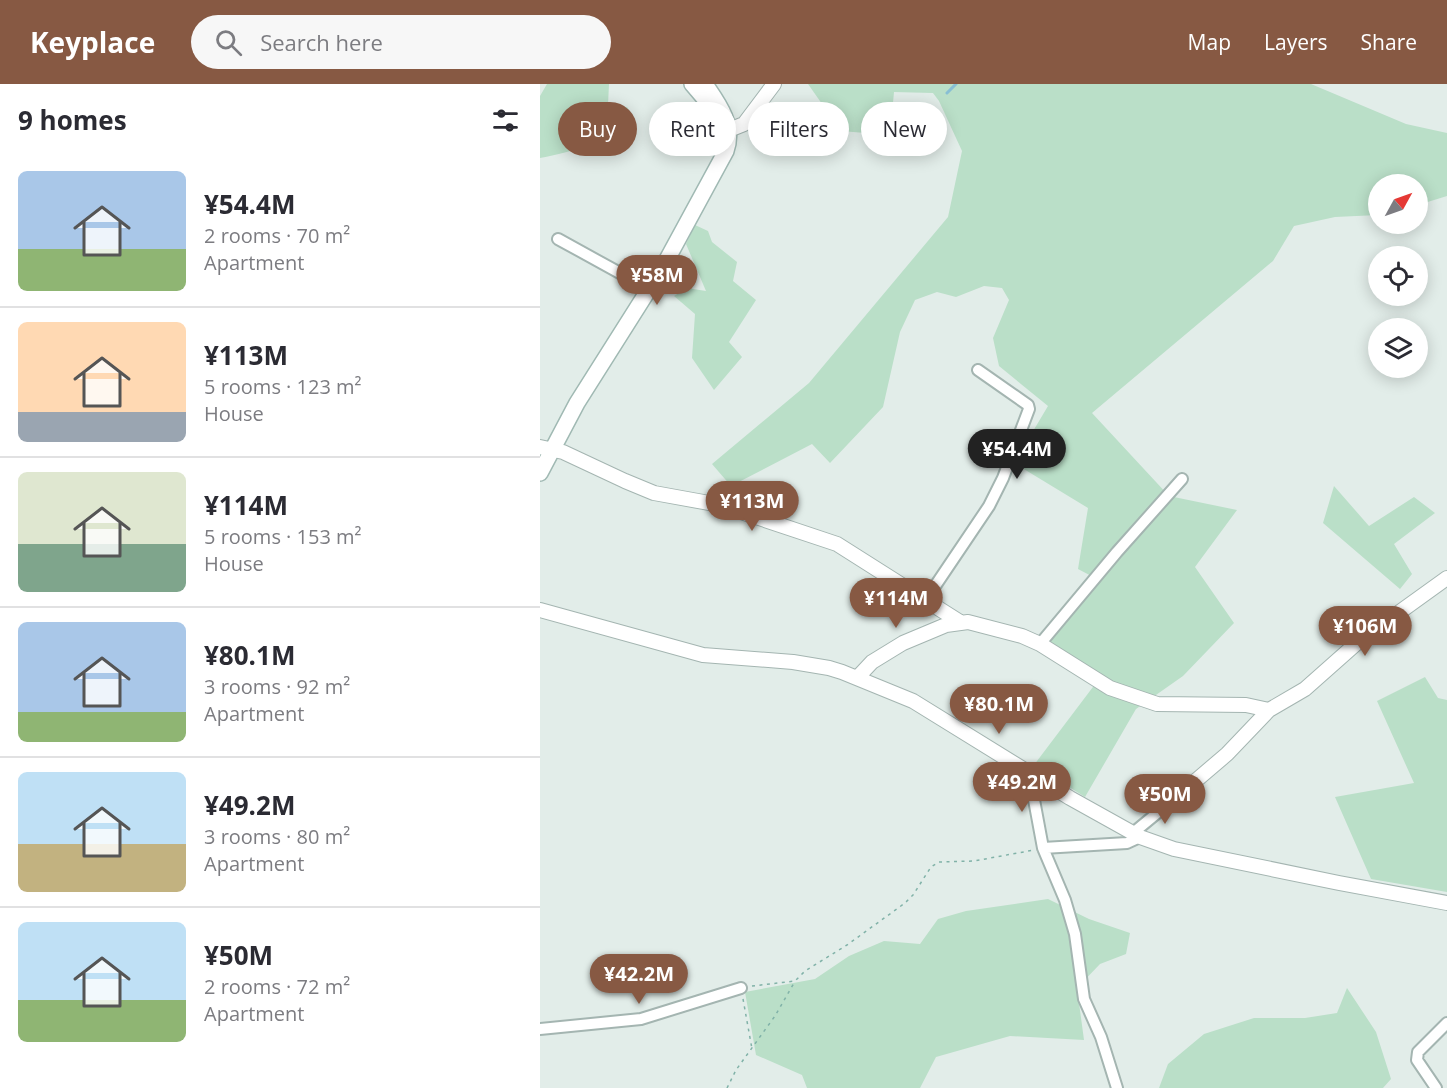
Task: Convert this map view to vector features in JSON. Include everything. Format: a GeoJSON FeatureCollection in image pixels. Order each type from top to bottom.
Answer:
{"type":"FeatureCollection","features":[{"type":"Feature","properties":{"kind":"main road"},"geometry":{"type":"LineString","coordinates":[[692,84],[706,102]]}},
{"type":"Feature","properties":{"kind":"main road"},"geometry":{"type":"LineString","coordinates":[[705,84],[717,102]]}},
{"type":"Feature","properties":{"kind":"main road"},"geometry":{"type":"LineString","coordinates":[[540,473],[546,448],[577,403],[682,235],[723,156]]}},
{"type":"Feature","properties":{"kind":"street"},"geometry":{"type":"LineString","coordinates":[[736,127],[744,124],[774,84]]}},
{"type":"Feature","properties":{"kind":"street"},"geometry":{"type":"LineString","coordinates":[[558,239],[649,289]]}},
{"type":"Feature","properties":{"kind":"street"},"geometry":{"type":"LineString","coordinates":[[925,601],[989,506],[1003,478],[1029,409],[1028,405],[978,370]]}},
{"type":"Feature","properties":{"kind":"street"},"geometry":{"type":"LineString","coordinates":[[546,448],[563,452],[654,492],[720,505],[837,544],[960,622]]}},
{"type":"Feature","properties":{"kind":"street"},"geometry":{"type":"LineString","coordinates":[[1040,644],[1182,479]]}},
{"type":"Feature","properties":{"kind":"street"},"geometry":{"type":"LineString","coordinates":[[1043,848],[1127,843],[1227,754],[1269,710],[1305,690],[1358,642],[1447,578]]}},
{"type":"Feature","properties":{"kind":"street"},"geometry":{"type":"LineString","coordinates":[[540,610],[703,656],[793,662],[829,668],[913,701],[1029,773],[1136,835],[1185,852],[1447,903]]}},
{"type":"Feature","properties":{"kind":"street"},"geometry":{"type":"LineString","coordinates":[[857,678],[872,662],[903,643],[960,622],[980,624],[1022,636],[1040,644],[1110,688],[1157,704],[1246,705],[1269,710]]}},
{"type":"Feature","properties":{"kind":"street"},"geometry":{"type":"LineString","coordinates":[[1029,773],[1043,848],[1065,900],[1075,934],[1084,999],[1101,1037],[1117,1088]]}},
{"type":"Feature","properties":{"kind":"street"},"geometry":{"type":"LineString","coordinates":[[540,1029],[641,1019],[741,988]]}},
{"type":"Feature","properties":{"kind":"street"},"geometry":{"type":"LineString","coordinates":[[1436,1088],[1417,1060],[1418,1052],[1447,1023]]}},
{"type":"Feature","properties":{"kind":"path"},"geometry":{"type":"LineString","coordinates":[[727,1088],[736,1070],[775,1016],[795,981],[905,903],[914,895],[931,867],[939,862],[974,861],[1043,848]]}},
{"type":"Feature","properties":{"kind":"path"},"geometry":{"type":"LineString","coordinates":[[752,1049],[741,988],[795,981]]}},
{"type":"Feature","properties":{"kind":"green space"},"geometry":{"type":"Polygon","coordinates":[[[547,84],[609,84],[608,102],[558,102],[558,154],[540,158],[540,96],[547,84]]]}},
{"type":"Feature","properties":{"kind":"green space"},"geometry":{"type":"Polygon","coordinates":[[[808,84],[1311,84],[1406,124],[1447,133],[1447,196],[1428,202],[1428,174],[1368,174],[1368,215],[1335,217],[1294,226],[1273,261],[1092,413],[1169,496],[1237,510],[1195,567],[1234,623],[1183,676],[1136,709],[1085,797],[1034,765],[1102,675],[1048,642],[1099,580],[1078,569],[1088,508],[1014,463],[1048,406],[999,366],[993,338],[1009,300],[1002,288],[984,286],[956,297],[937,292],[915,300],[900,332],[883,407],[830,463],[812,444],[731,486],[712,464],[809,383],[948,217],[962,151],[947,118],[947,102],[939,102],[933,93],[894,92],[893,102],[861,102],[861,133],[849,132],[849,102],[821,102],[808,84]]]}},
{"type":"Feature","properties":{"kind":"green space"},"geometry":{"type":"Polygon","coordinates":[[[695,225],[708,231],[712,242],[737,262],[733,281],[756,300],[729,342],[742,357],[714,390],[692,358],[695,314],[674,296],[687,288],[706,291],[686,244],[695,225]]]}},
{"type":"Feature","properties":{"kind":"green space"},"geometry":{"type":"Polygon","coordinates":[[[1334,486],[1369,526],[1414,497],[1435,513],[1394,544],[1412,574],[1400,589],[1323,523],[1334,486]]]}},
{"type":"Feature","properties":{"kind":"green space"},"geometry":{"type":"Polygon","coordinates":[[[1425,677],[1438,698],[1447,700],[1447,892],[1371,879],[1335,797],[1414,783],[1377,701],[1425,677]]]}},
{"type":"Feature","properties":{"kind":"green space"},"geometry":{"type":"Polygon","coordinates":[[[1048,899],[1089,919],[1130,933],[1126,954],[1100,964],[1077,988],[1084,1040],[1010,1036],[936,1057],[920,1088],[807,1088],[802,1075],[756,1055],[745,992],[815,979],[849,956],[884,941],[920,944],[938,919],[966,911],[1048,899]]]}},
{"type":"Feature","properties":{"kind":"green space"},"geometry":{"type":"Polygon","coordinates":[[[1347,988],[1376,1032],[1391,1079],[1383,1088],[1159,1088],[1168,1064],[1204,1034],[1254,1018],[1305,1018],[1337,1013],[1347,988]]]}},
{"type":"Feature","properties":{"kind":"waterway"},"geometry":{"type":"LineString","coordinates":[[947,93],[956,84]]}}]}
